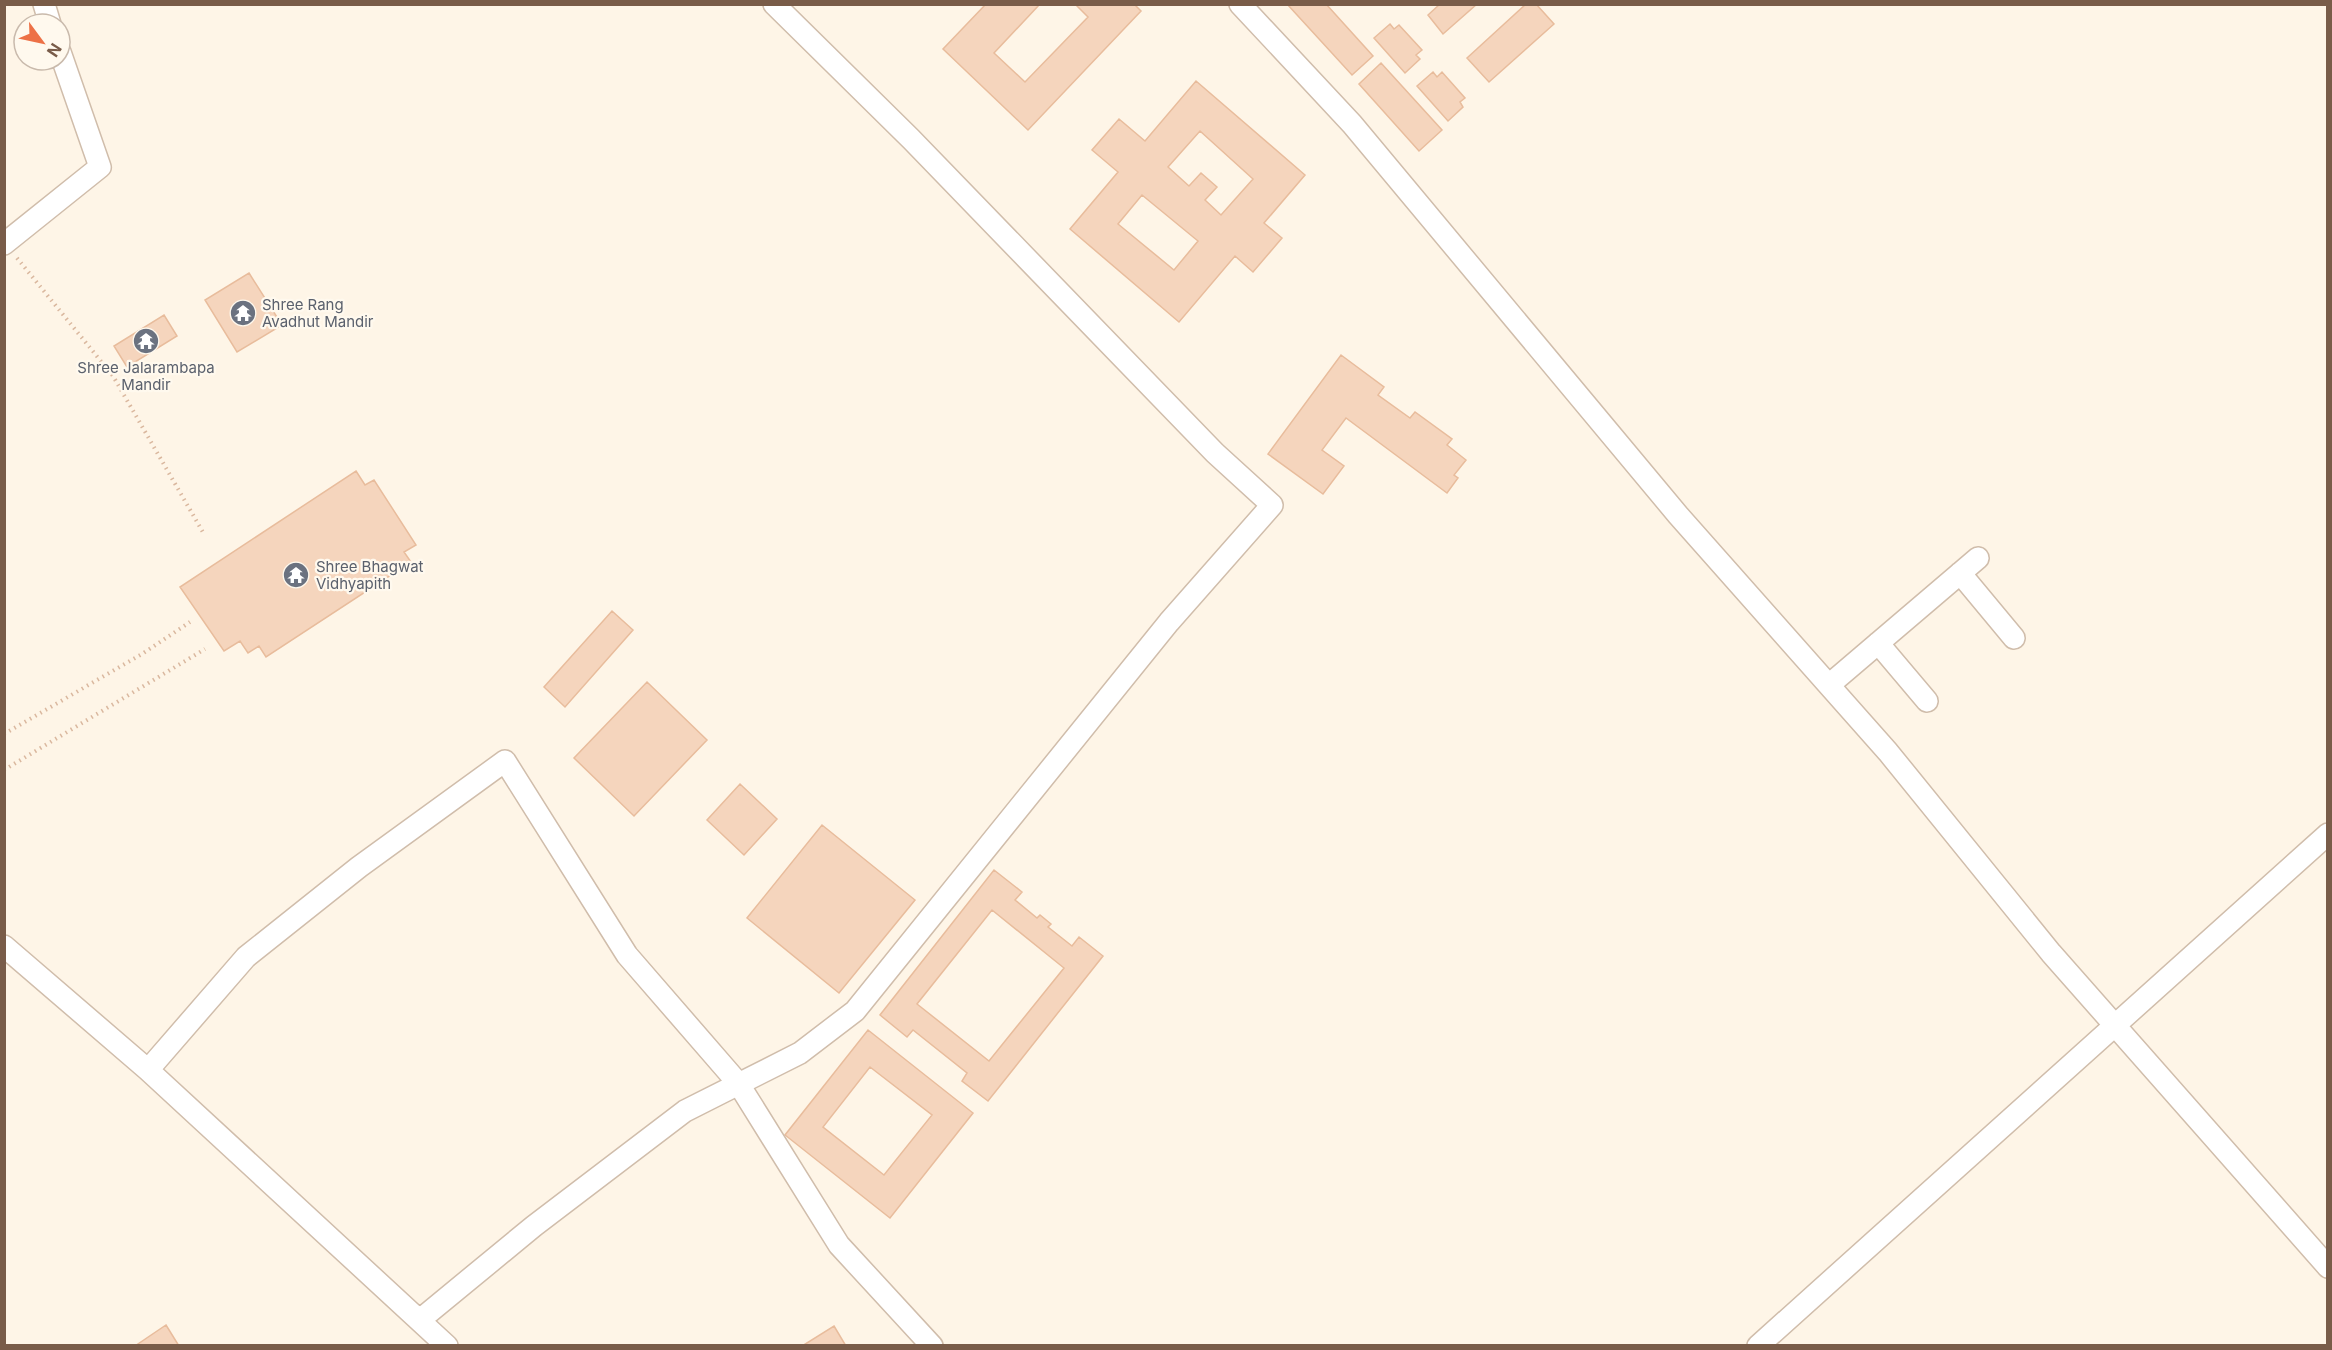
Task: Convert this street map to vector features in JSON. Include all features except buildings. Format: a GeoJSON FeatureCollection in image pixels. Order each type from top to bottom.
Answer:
{"type":"FeatureCollection","features":[{"type":"Feature","properties":{"kind":"street"},"geometry":{"type":"LineString","coordinates":[[421,1319],[534,1226],[685,1112],[800,1053],[855,1011],[1169,622],[1272,505],[1215,453],[911,140],[774,4]]}},
{"type":"Feature","properties":{"kind":"street"},"geometry":{"type":"LineString","coordinates":[[1240,4],[1352,124],[1678,514],[1888,752],[2051,953],[2328,1267]]}},
{"type":"Feature","properties":{"kind":"street"},"geometry":{"type":"LineString","coordinates":[[5,243],[100,167],[67,72]]}},
{"type":"Feature","properties":{"kind":"street"},"geometry":{"type":"LineString","coordinates":[[1829,685],[1978,558]]}},
{"type":"Feature","properties":{"kind":"street"},"geometry":{"type":"LineString","coordinates":[[1960,573],[2014,638]]}},
{"type":"Feature","properties":{"kind":"street"},"geometry":{"type":"LineString","coordinates":[[1878,643],[1927,701]]}},
{"type":"Feature","properties":{"kind":"street"},"geometry":{"type":"LineString","coordinates":[[148,1070],[246,957],[359,867],[505,761],[627,955],[738,1083],[839,1245],[932,1346]]}},
{"type":"Feature","properties":{"kind":"street"},"geometry":{"type":"LineString","coordinates":[[1758,1346],[2328,834]]}},
{"type":"Feature","properties":{"kind":"street"},"geometry":{"type":"LineString","coordinates":[[4,946],[148,1070],[421,1319],[447,1346]]}},
{"type":"Feature","properties":{"kind":"path"},"geometry":{"type":"LineString","coordinates":[[5,243],[113,376],[204,534]]}},
{"type":"Feature","properties":{"kind":"path"},"geometry":{"type":"LineString","coordinates":[[4,734],[142,654],[190,622]]}},
{"type":"Feature","properties":{"kind":"path"},"geometry":{"type":"LineString","coordinates":[[4,770],[205,649]]}},
{"type":"Feature","properties":{"kind":"place","name":"Shree Rang Avadhut Mandir"},"geometry":{"type":"Point","coordinates":[243,313]}},
{"type":"Feature","properties":{"kind":"place","name":"Shree Jalarambapa Mandir"},"geometry":{"type":"Point","coordinates":[146,341]}},
{"type":"Feature","properties":{"kind":"place","name":"Shree Bhagwat Vidhyapith"},"geometry":{"type":"Point","coordinates":[296,575]}}]}
